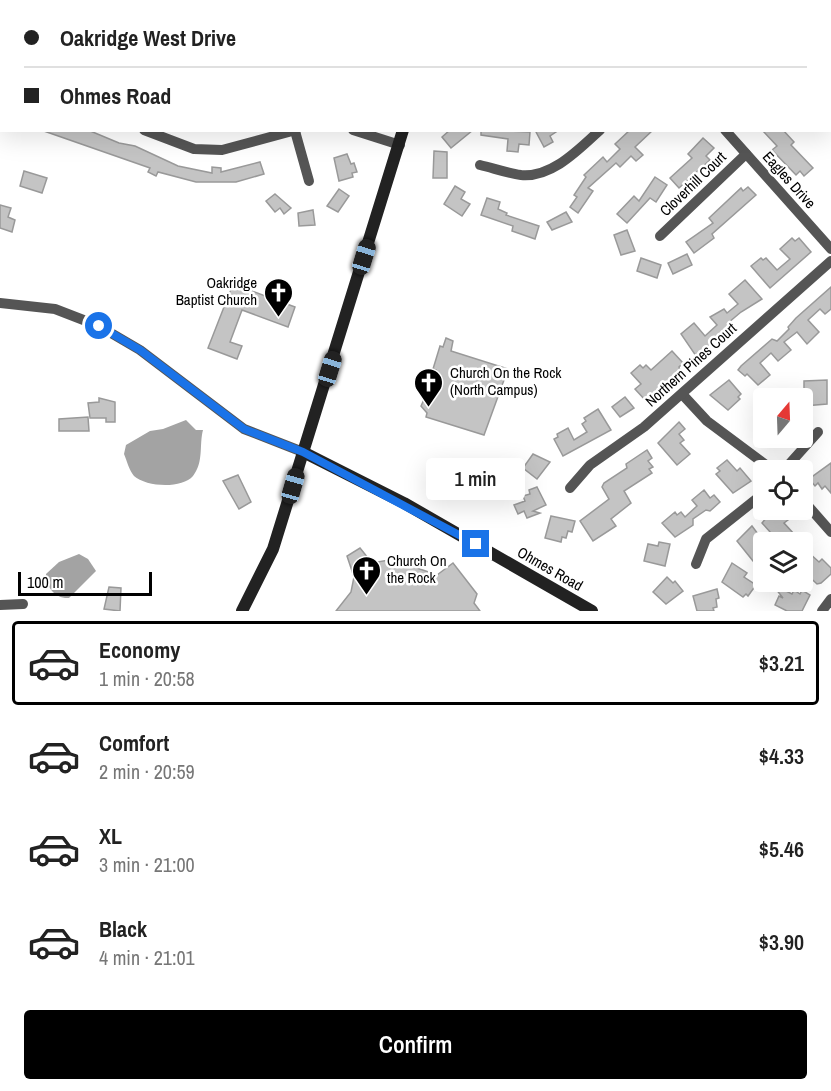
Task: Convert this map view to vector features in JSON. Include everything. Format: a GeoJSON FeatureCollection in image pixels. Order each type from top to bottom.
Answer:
{"type":"FeatureCollection","features":[{"type":"Feature","properties":{"kind":"main road"},"geometry":{"type":"LineString","coordinates":[[242,611],[273,549],[403,132]]}},
{"type":"Feature","properties":{"kind":"main road","name":"Ohmes Road"},"geometry":{"type":"LineString","coordinates":[[303,452],[404,503],[571,606],[592,611]]}},
{"type":"Feature","properties":{"kind":"street"},"geometry":{"type":"LineString","coordinates":[[149,132],[194,149],[222,150],[292,132]]}},
{"type":"Feature","properties":{"kind":"street"},"geometry":{"type":"LineString","coordinates":[[296,132],[309,181]]}},
{"type":"Feature","properties":{"kind":"street"},"geometry":{"type":"LineString","coordinates":[[359,132],[400,145]]}},
{"type":"Feature","properties":{"kind":"street"},"geometry":{"type":"LineString","coordinates":[[480,165],[523,175],[547,170],[565,160],[598,132]]}},
{"type":"Feature","properties":{"kind":"street","name":"Eagles Drive"},"geometry":{"type":"LineString","coordinates":[[727,132],[831,249]]}},
{"type":"Feature","properties":{"kind":"street","name":"Cloverhill Court"},"geometry":{"type":"LineString","coordinates":[[660,236],[746,154]]}},
{"type":"Feature","properties":{"kind":"street","name":"Northern Pines Court"},"geometry":{"type":"LineString","coordinates":[[570,488],[590,465],[644,427],[831,261]]}},
{"type":"Feature","properties":{"kind":"street"},"geometry":{"type":"LineString","coordinates":[[0,303],[55,309],[99,326],[140,350],[244,429],[303,452]]}},
{"type":"Feature","properties":{"kind":"street"},"geometry":{"type":"LineString","coordinates":[[681,394],[707,421],[759,460]]}},
{"type":"Feature","properties":{"kind":"street"},"geometry":{"type":"LineString","coordinates":[[793,460],[818,432]]}},
{"type":"Feature","properties":{"kind":"street"},"geometry":{"type":"LineString","coordinates":[[696,564],[706,539],[753,502]]}},
{"type":"Feature","properties":{"kind":"street"},"geometry":{"type":"LineString","coordinates":[[813,512],[831,532]]}},
{"type":"Feature","properties":{"kind":"street"},"geometry":{"type":"LineString","coordinates":[[822,611],[831,599]]}},
{"type":"Feature","properties":{"kind":"street"},"geometry":{"type":"LineString","coordinates":[[0,605],[22,604]]}},
{"type":"Feature","properties":{"kind":"shaded area"},"geometry":{"type":"Polygon","coordinates":[[[186,420],[196,430],[203,430],[199,465],[193,476],[181,483],[164,485],[140,480],[134,476],[124,454],[126,445],[150,431],[163,429],[186,420]]]}},
{"type":"Feature","properties":{"kind":"shaded area"},"geometry":{"type":"Polygon","coordinates":[[[79,554],[88,559],[96,571],[69,598],[64,598],[52,591],[46,574],[59,562],[79,554]]]}},
{"type":"Feature","properties":{"kind":"building"},"geometry":{"type":"Polygon","coordinates":[[[47,132],[93,132],[119,143],[135,146],[178,166],[212,173],[212,167],[221,168],[221,172],[260,162],[264,174],[236,182],[196,182],[158,172],[156,176],[148,172],[150,168],[47,132]]]}},
{"type":"Feature","properties":{"kind":"building"},"geometry":{"type":"Polygon","coordinates":[[[448,132],[471,132],[451,148],[442,137],[448,132]]]}},
{"type":"Feature","properties":{"kind":"building"},"geometry":{"type":"Polygon","coordinates":[[[481,132],[530,132],[529,145],[519,144],[518,152],[507,151],[508,139],[481,135],[481,132]]]}},
{"type":"Feature","properties":{"kind":"building"},"geometry":{"type":"Polygon","coordinates":[[[536,132],[556,132],[550,136],[553,142],[544,147],[536,132]]]}},
{"type":"Feature","properties":{"kind":"building"},"geometry":{"type":"Polygon","coordinates":[[[628,132],[651,132],[635,147],[643,155],[636,161],[631,156],[620,167],[616,163],[588,188],[593,191],[578,213],[570,207],[577,197],[574,195],[586,177],[584,175],[603,157],[607,162],[620,149],[615,144],[628,132]]]}},
{"type":"Feature","properties":{"kind":"building"},"geometry":{"type":"Polygon","coordinates":[[[764,132],[785,132],[794,142],[791,145],[813,168],[804,176],[800,171],[796,175],[772,150],[777,146],[764,132]]]}},
{"type":"Feature","properties":{"kind":"building"},"geometry":{"type":"Polygon","coordinates":[[[703,138],[714,148],[706,156],[710,160],[679,188],[670,178],[692,158],[688,154],[703,138]]]}},
{"type":"Feature","properties":{"kind":"building"},"geometry":{"type":"Polygon","coordinates":[[[434,151],[447,152],[447,178],[433,178],[434,151]]]}},
{"type":"Feature","properties":{"kind":"building"},"geometry":{"type":"Polygon","coordinates":[[[347,154],[357,172],[352,173],[353,177],[339,181],[334,158],[347,154]]]}},
{"type":"Feature","properties":{"kind":"building"},"geometry":{"type":"Polygon","coordinates":[[[24,171],[47,178],[42,193],[20,186],[24,171]]]}},
{"type":"Feature","properties":{"kind":"building"},"geometry":{"type":"Polygon","coordinates":[[[655,177],[667,185],[656,202],[650,198],[627,223],[617,214],[634,196],[639,201],[655,177]]]}},
{"type":"Feature","properties":{"kind":"building"},"geometry":{"type":"Polygon","coordinates":[[[455,186],[465,192],[461,199],[470,204],[462,216],[444,204],[455,186]]]}},
{"type":"Feature","properties":{"kind":"building"},"geometry":{"type":"Polygon","coordinates":[[[748,187],[756,195],[712,234],[714,238],[694,253],[686,242],[713,223],[709,218],[741,188],[743,191],[748,187]]]}},
{"type":"Feature","properties":{"kind":"building"},"geometry":{"type":"Polygon","coordinates":[[[339,189],[349,196],[338,212],[327,206],[339,189]]]}},
{"type":"Feature","properties":{"kind":"building"},"geometry":{"type":"Polygon","coordinates":[[[275,194],[291,208],[284,214],[280,208],[275,212],[266,201],[275,194]]]}},
{"type":"Feature","properties":{"kind":"building"},"geometry":{"type":"Polygon","coordinates":[[[487,198],[500,202],[498,209],[507,213],[506,215],[539,226],[535,239],[512,231],[513,226],[481,215],[487,198]]]}},
{"type":"Feature","properties":{"kind":"building"},"geometry":{"type":"Polygon","coordinates":[[[0,205],[11,208],[8,217],[15,220],[12,232],[0,228],[0,205]]]}},
{"type":"Feature","properties":{"kind":"building"},"geometry":{"type":"Polygon","coordinates":[[[313,210],[315,225],[299,226],[298,213],[313,210]]]}},
{"type":"Feature","properties":{"kind":"building"},"geometry":{"type":"Polygon","coordinates":[[[566,212],[572,222],[552,230],[547,222],[566,212]]]}},
{"type":"Feature","properties":{"kind":"building"},"geometry":{"type":"Polygon","coordinates":[[[627,230],[635,251],[621,255],[614,235],[627,230]]]}},
{"type":"Feature","properties":{"kind":"building"},"geometry":{"type":"Polygon","coordinates":[[[792,238],[795,241],[799,238],[811,252],[770,288],[751,266],[761,258],[763,260],[766,258],[777,270],[790,259],[780,249],[792,238]]]}},
{"type":"Feature","properties":{"kind":"building"},"geometry":{"type":"Polygon","coordinates":[[[687,254],[692,265],[673,274],[668,263],[687,254]]]}},
{"type":"Feature","properties":{"kind":"building"},"geometry":{"type":"Polygon","coordinates":[[[641,258],[661,265],[657,278],[637,271],[641,258]]]}},
{"type":"Feature","properties":{"kind":"building"},"geometry":{"type":"Polygon","coordinates":[[[745,280],[762,299],[728,323],[731,326],[696,356],[681,334],[694,323],[705,336],[717,325],[710,317],[724,309],[727,313],[738,304],[729,294],[745,280]]]}},
{"type":"Feature","properties":{"kind":"building","name":"Oakridge Baptist Church"},"geometry":{"type":"Polygon","coordinates":[[[233,284],[295,307],[288,327],[242,310],[230,342],[242,346],[237,359],[208,348],[233,284]]]}},
{"type":"Feature","properties":{"kind":"building"},"geometry":{"type":"Polygon","coordinates":[[[831,287],[831,309],[825,314],[820,309],[808,320],[819,332],[807,344],[797,332],[784,342],[791,350],[778,361],[771,353],[760,363],[770,375],[758,385],[747,374],[745,376],[738,370],[772,339],[777,341],[796,318],[831,287]]]}},
{"type":"Feature","properties":{"kind":"building"},"geometry":{"type":"Polygon","coordinates":[[[446,338],[453,341],[451,351],[508,369],[484,435],[426,417],[427,413],[421,406],[428,395],[436,370],[433,369],[440,346],[443,347],[446,338]]]}},
{"type":"Feature","properties":{"kind":"building"},"geometry":{"type":"Polygon","coordinates":[[[672,351],[683,363],[679,367],[680,371],[646,401],[635,389],[641,384],[631,373],[640,365],[643,368],[646,365],[651,370],[672,351]]]}},
{"type":"Feature","properties":{"kind":"building"},"geometry":{"type":"Polygon","coordinates":[[[729,380],[741,394],[738,397],[740,399],[728,410],[710,395],[729,380]]]}},
{"type":"Feature","properties":{"kind":"building"},"geometry":{"type":"Polygon","coordinates":[[[827,380],[827,404],[813,405],[813,388],[804,388],[804,381],[827,380]]]}},
{"type":"Feature","properties":{"kind":"building"},"geometry":{"type":"Polygon","coordinates":[[[625,397],[634,408],[620,417],[612,407],[625,397]]]}},
{"type":"Feature","properties":{"kind":"building"},"geometry":{"type":"Polygon","coordinates":[[[99,398],[115,402],[115,422],[106,422],[106,418],[90,418],[88,403],[99,402],[99,398]]]}},
{"type":"Feature","properties":{"kind":"building"},"geometry":{"type":"Polygon","coordinates":[[[598,409],[611,430],[563,456],[554,439],[558,437],[557,434],[568,428],[574,440],[587,432],[582,424],[586,421],[584,418],[598,409]]]}},
{"type":"Feature","properties":{"kind":"building"},"geometry":{"type":"Polygon","coordinates":[[[88,417],[89,431],[59,431],[59,419],[88,417]]]}},
{"type":"Feature","properties":{"kind":"building"},"geometry":{"type":"Polygon","coordinates":[[[679,422],[685,429],[679,434],[684,440],[680,443],[690,454],[677,465],[658,443],[679,422]]]}},
{"type":"Feature","properties":{"kind":"building"},"geometry":{"type":"Polygon","coordinates":[[[647,450],[652,458],[648,461],[653,467],[649,469],[652,473],[624,491],[631,503],[611,519],[616,526],[593,541],[580,521],[609,499],[602,487],[604,483],[627,468],[626,464],[647,450]]]}},
{"type":"Feature","properties":{"kind":"building"},"geometry":{"type":"Polygon","coordinates":[[[533,454],[550,462],[537,479],[523,468],[533,454]]]}},
{"type":"Feature","properties":{"kind":"building"},"geometry":{"type":"Polygon","coordinates":[[[727,460],[737,471],[740,468],[751,481],[733,493],[716,474],[720,471],[717,468],[727,460]]]}},
{"type":"Feature","properties":{"kind":"building"},"geometry":{"type":"Polygon","coordinates":[[[831,463],[831,493],[825,486],[822,489],[818,483],[815,486],[813,476],[831,463]]]}},
{"type":"Feature","properties":{"kind":"building"},"geometry":{"type":"Polygon","coordinates":[[[238,475],[251,502],[239,509],[223,481],[238,475]]]}},
{"type":"Feature","properties":{"kind":"building"},"geometry":{"type":"Polygon","coordinates":[[[537,487],[546,505],[533,511],[540,513],[527,518],[524,511],[518,514],[514,505],[525,501],[523,496],[530,494],[529,490],[537,487]]]}},
{"type":"Feature","properties":{"kind":"building"},"geometry":{"type":"Polygon","coordinates":[[[704,490],[710,498],[714,495],[720,502],[710,511],[706,510],[693,519],[693,525],[675,537],[662,523],[675,512],[677,515],[681,512],[685,517],[697,506],[692,500],[704,490]]]}},
{"type":"Feature","properties":{"kind":"building"},"geometry":{"type":"Polygon","coordinates":[[[551,516],[575,521],[572,532],[568,531],[566,538],[562,537],[561,542],[545,538],[551,516]]]}},
{"type":"Feature","properties":{"kind":"building"},"geometry":{"type":"Polygon","coordinates":[[[765,520],[788,520],[784,523],[792,532],[770,532],[762,523],[765,520]]]}},
{"type":"Feature","properties":{"kind":"building"},"geometry":{"type":"Polygon","coordinates":[[[752,526],[756,532],[753,532],[753,561],[737,541],[752,526]]]}},
{"type":"Feature","properties":{"kind":"building"},"geometry":{"type":"Polygon","coordinates":[[[659,542],[670,544],[665,566],[644,561],[648,544],[658,546],[659,542]]]}},
{"type":"Feature","properties":{"kind":"building"},"geometry":{"type":"Polygon","coordinates":[[[360,548],[372,563],[406,557],[417,568],[437,575],[453,563],[477,594],[474,603],[480,611],[336,611],[351,592],[354,577],[347,556],[360,548]]]}},
{"type":"Feature","properties":{"kind":"building"},"geometry":{"type":"Polygon","coordinates":[[[813,557],[819,562],[822,559],[831,568],[831,574],[817,584],[813,580],[813,557]]]}},
{"type":"Feature","properties":{"kind":"building"},"geometry":{"type":"Polygon","coordinates":[[[732,563],[747,573],[744,577],[753,583],[753,589],[748,596],[746,594],[743,597],[722,582],[732,563]]]}},
{"type":"Feature","properties":{"kind":"building"},"geometry":{"type":"Polygon","coordinates":[[[667,577],[673,583],[675,581],[683,591],[666,604],[653,592],[667,577]]]}},
{"type":"Feature","properties":{"kind":"building"},"geometry":{"type":"Polygon","coordinates":[[[109,587],[121,588],[120,611],[104,609],[109,587]]]}},
{"type":"Feature","properties":{"kind":"building"},"geometry":{"type":"Polygon","coordinates":[[[717,589],[719,598],[716,599],[717,607],[713,608],[714,611],[697,611],[693,596],[717,589]]]}},
{"type":"Feature","properties":{"kind":"building"},"geometry":{"type":"Polygon","coordinates":[[[778,592],[800,594],[805,592],[810,595],[802,611],[787,611],[775,605],[779,596],[783,598],[778,592]]]}},
{"type":"Feature","properties":{"kind":"place","name":"Oakridge Baptist Church"},"geometry":{"type":"Point","coordinates":[278,318]}},
{"type":"Feature","properties":{"kind":"place","name":"Church On the Rock (North Campus)"},"geometry":{"type":"Point","coordinates":[429,408]}},
{"type":"Feature","properties":{"kind":"place","name":"Church On the Rock"},"geometry":{"type":"Point","coordinates":[366,596]}},
{"type":"Feature","properties":{"kind":"route"},"geometry":{"type":"LineString","coordinates":[[99,326],[140,350],[227,419],[247,431],[303,452],[404,503],[476,544]]}}]}
